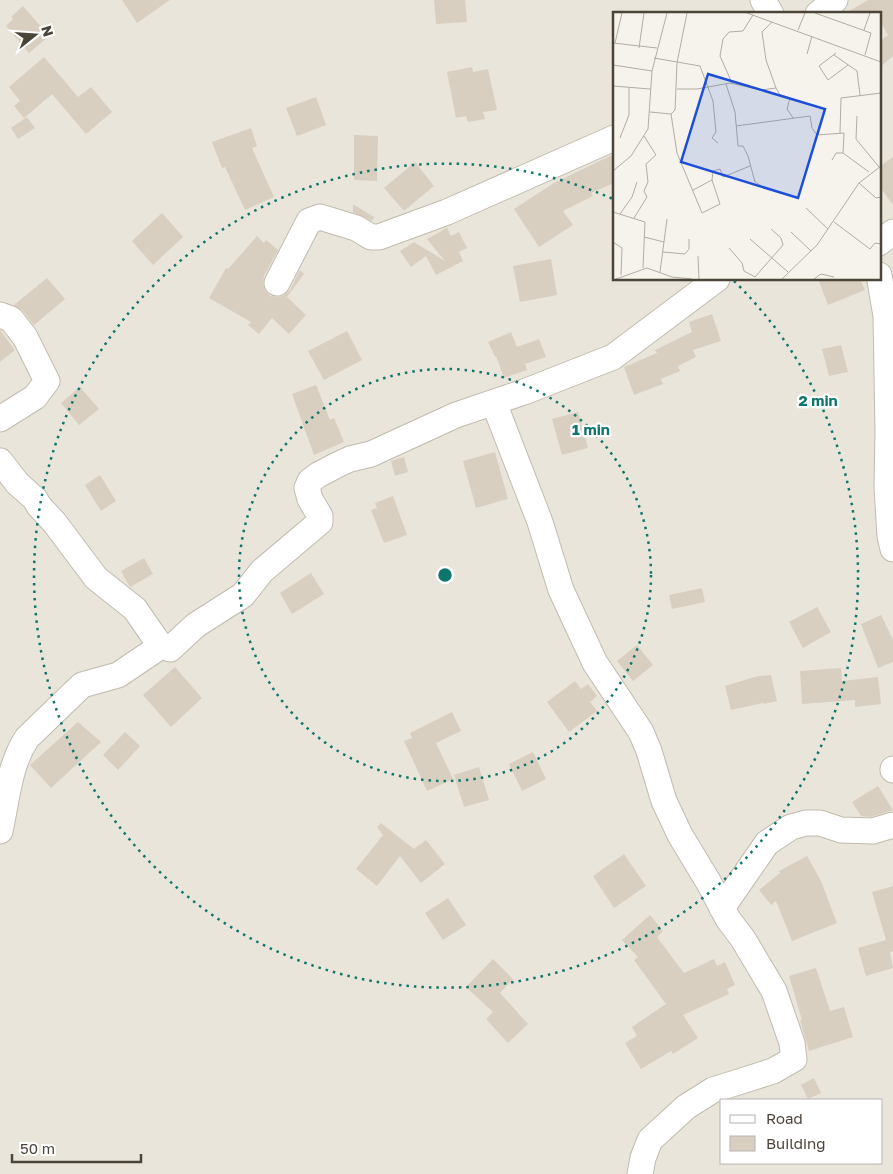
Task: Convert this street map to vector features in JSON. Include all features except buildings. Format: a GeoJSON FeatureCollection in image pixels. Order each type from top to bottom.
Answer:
{"type":"FeatureCollection","features":[{"type":"Feature","properties":{"kind":"street"},"geometry":{"type":"LineString","coordinates":[[763,0],[770,12]]}},
{"type":"Feature","properties":{"kind":"street"},"geometry":{"type":"LineString","coordinates":[[820,12],[835,0]]}},
{"type":"Feature","properties":{"kind":"street"},"geometry":{"type":"LineString","coordinates":[[277,283],[309,220],[320,217],[356,228],[371,237],[379,237],[447,212],[613,138]]}},
{"type":"Feature","properties":{"kind":"street"},"geometry":{"type":"LineString","coordinates":[[880,242],[893,232]]}},
{"type":"Feature","properties":{"kind":"street"},"geometry":{"type":"LineString","coordinates":[[0,461],[18,484],[54,522],[96,578],[135,609],[162,646],[170,649],[196,625],[243,595],[262,571],[320,522],[320,516],[310,499],[307,488],[310,481],[350,459],[372,454],[456,416],[571,375],[613,357],[716,280]]}},
{"type":"Feature","properties":{"kind":"street"},"geometry":{"type":"LineString","coordinates":[[880,280],[886,316],[887,487],[890,536],[893,549]]}},
{"type":"Feature","properties":{"kind":"street"},"geometry":{"type":"LineString","coordinates":[[0,315],[11,319],[24,337],[48,381],[35,397],[0,419]]}},
{"type":"Feature","properties":{"kind":"street"},"geometry":{"type":"LineString","coordinates":[[494,402],[540,522],[561,590],[595,663],[641,732],[649,751],[664,801],[680,835],[722,908],[774,991],[792,1043],[794,1059],[773,1071],[713,1090],[686,1107],[650,1140],[643,1158],[640,1174]]}},
{"type":"Feature","properties":{"kind":"street"},"geometry":{"type":"LineString","coordinates":[[0,831],[15,762],[20,748],[27,738],[82,685],[118,674],[162,646]]}},
{"type":"Feature","properties":{"kind":"street"},"geometry":{"type":"LineString","coordinates":[[722,908],[767,843],[791,827],[806,823],[820,823],[841,830],[873,831],[893,826]]}},
{"type":"Feature","properties":{"kind":"shaded area"},"geometry":{"type":"Polygon","coordinates":[[[0,0],[893,0],[893,1174],[0,1174],[0,0]]]}}]}
